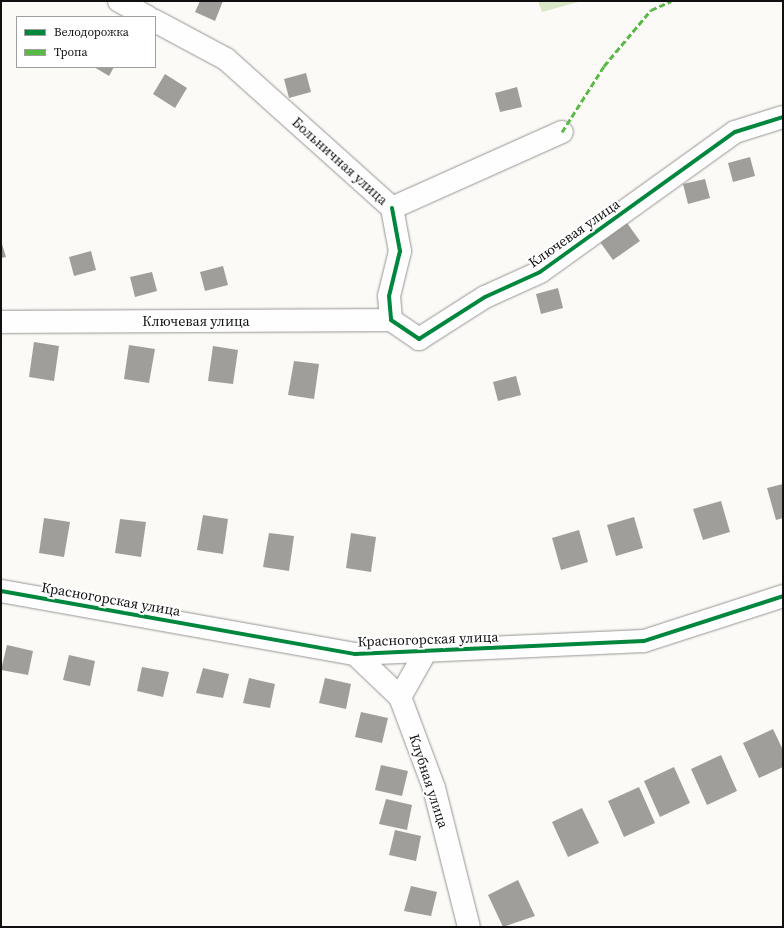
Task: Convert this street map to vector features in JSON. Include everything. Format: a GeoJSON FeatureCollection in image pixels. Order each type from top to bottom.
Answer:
{"type":"FeatureCollection","features":[{"type":"Feature","properties":{"kind":"street"},"geometry":{"type":"LineString","coordinates":[[118,1],[146,16]]}},
{"type":"Feature","properties":{"kind":"street","name":"Больничная улица"},"geometry":{"type":"LineString","coordinates":[[156,22],[226,59],[392,208],[562,132]]}},
{"type":"Feature","properties":{"kind":"street","name":"Ключевая улица"},"geometry":{"type":"LineString","coordinates":[[1,322],[391,320],[419,339],[485,297],[540,272],[735,132],[783,118]]}},
{"type":"Feature","properties":{"kind":"street"},"geometry":{"type":"LineString","coordinates":[[391,320],[389,296],[400,251],[392,208]]}},
{"type":"Feature","properties":{"kind":"street","name":"Красногорская улица"},"geometry":{"type":"LineString","coordinates":[[1,591],[355,654],[644,641],[783,596]]}},
{"type":"Feature","properties":{"kind":"street"},"geometry":{"type":"LineString","coordinates":[[400,697],[426,651]]}},
{"type":"Feature","properties":{"kind":"street","name":"Клубная улица"},"geometry":{"type":"LineString","coordinates":[[355,654],[400,697],[434,788],[469,927]]}},
{"type":"Feature","properties":{"kind":"green space"},"geometry":{"type":"Polygon","coordinates":[[[538,1],[582,1],[542,12],[538,1]]]}},
{"type":"Feature","properties":{"kind":"building"},"geometry":{"type":"Polygon","coordinates":[[[200,1],[223,1],[215,21],[195,12],[200,1]]]}},
{"type":"Feature","properties":{"kind":"building"},"geometry":{"type":"Polygon","coordinates":[[[96,68],[113,68],[109,76],[96,68]]]}},
{"type":"Feature","properties":{"kind":"building"},"geometry":{"type":"Polygon","coordinates":[[[306,73],[311,92],[289,98],[284,79],[306,73]]]}},
{"type":"Feature","properties":{"kind":"building"},"geometry":{"type":"Polygon","coordinates":[[[165,74],[187,88],[175,108],[153,94],[165,74]]]}},
{"type":"Feature","properties":{"kind":"building"},"geometry":{"type":"Polygon","coordinates":[[[517,87],[522,107],[500,112],[495,93],[517,87]]]}},
{"type":"Feature","properties":{"kind":"building"},"geometry":{"type":"Polygon","coordinates":[[[750,157],[755,176],[733,182],[728,163],[750,157]]]}},
{"type":"Feature","properties":{"kind":"building"},"geometry":{"type":"Polygon","coordinates":[[[705,179],[710,198],[688,204],[683,184],[705,179]]]}},
{"type":"Feature","properties":{"kind":"building"},"geometry":{"type":"Polygon","coordinates":[[[627,223],[640,241],[613,260],[600,242],[627,223]]]}},
{"type":"Feature","properties":{"kind":"building"},"geometry":{"type":"Polygon","coordinates":[[[1,241],[6,257],[1,258],[1,241]]]}},
{"type":"Feature","properties":{"kind":"building"},"geometry":{"type":"Polygon","coordinates":[[[91,251],[96,270],[74,276],[69,257],[91,251]]]}},
{"type":"Feature","properties":{"kind":"building"},"geometry":{"type":"Polygon","coordinates":[[[223,266],[228,285],[205,291],[200,272],[223,266]]]}},
{"type":"Feature","properties":{"kind":"building"},"geometry":{"type":"Polygon","coordinates":[[[152,272],[157,291],[135,297],[130,277],[152,272]]]}},
{"type":"Feature","properties":{"kind":"building"},"geometry":{"type":"Polygon","coordinates":[[[558,288],[563,308],[541,314],[536,294],[558,288]]]}},
{"type":"Feature","properties":{"kind":"building"},"geometry":{"type":"Polygon","coordinates":[[[34,342],[59,346],[54,381],[29,377],[34,342]]]}},
{"type":"Feature","properties":{"kind":"building"},"geometry":{"type":"Polygon","coordinates":[[[129,345],[155,349],[149,383],[124,379],[129,345]]]}},
{"type":"Feature","properties":{"kind":"building"},"geometry":{"type":"Polygon","coordinates":[[[213,346],[238,350],[233,384],[208,381],[213,346]]]}},
{"type":"Feature","properties":{"kind":"building"},"geometry":{"type":"Polygon","coordinates":[[[294,361],[319,364],[314,399],[288,395],[294,361]]]}},
{"type":"Feature","properties":{"kind":"building"},"geometry":{"type":"Polygon","coordinates":[[[516,376],[521,395],[498,401],[493,382],[516,376]]]}},
{"type":"Feature","properties":{"kind":"building"},"geometry":{"type":"Polygon","coordinates":[[[783,484],[783,518],[776,520],[767,488],[783,484]]]}},
{"type":"Feature","properties":{"kind":"building"},"geometry":{"type":"Polygon","coordinates":[[[721,501],[730,532],[703,540],[693,509],[721,501]]]}},
{"type":"Feature","properties":{"kind":"building"},"geometry":{"type":"Polygon","coordinates":[[[203,515],[228,519],[223,554],[197,550],[203,515]]]}},
{"type":"Feature","properties":{"kind":"building"},"geometry":{"type":"Polygon","coordinates":[[[634,517],[643,548],[616,556],[607,525],[634,517]]]}},
{"type":"Feature","properties":{"kind":"building"},"geometry":{"type":"Polygon","coordinates":[[[44,518],[70,522],[64,557],[39,553],[44,518]]]}},
{"type":"Feature","properties":{"kind":"building"},"geometry":{"type":"Polygon","coordinates":[[[120,519],[146,522],[141,557],[115,553],[120,519]]]}},
{"type":"Feature","properties":{"kind":"building"},"geometry":{"type":"Polygon","coordinates":[[[579,530],[588,562],[561,570],[552,538],[579,530]]]}},
{"type":"Feature","properties":{"kind":"building"},"geometry":{"type":"Polygon","coordinates":[[[269,533],[294,536],[289,571],[263,567],[269,533]]]}},
{"type":"Feature","properties":{"kind":"building"},"geometry":{"type":"Polygon","coordinates":[[[351,533],[376,537],[371,572],[346,568],[351,533]]]}},
{"type":"Feature","properties":{"kind":"building"},"geometry":{"type":"Polygon","coordinates":[[[7,645],[33,651],[28,675],[1,670],[7,645]]]}},
{"type":"Feature","properties":{"kind":"building"},"geometry":{"type":"Polygon","coordinates":[[[69,655],[95,661],[90,686],[63,680],[69,655]]]}},
{"type":"Feature","properties":{"kind":"building"},"geometry":{"type":"Polygon","coordinates":[[[142,667],[169,672],[163,697],[137,691],[142,667]]]}},
{"type":"Feature","properties":{"kind":"building"},"geometry":{"type":"Polygon","coordinates":[[[203,668],[229,674],[223,698],[196,693],[203,668]]]}},
{"type":"Feature","properties":{"kind":"building"},"geometry":{"type":"Polygon","coordinates":[[[249,678],[275,684],[270,708],[243,703],[249,678]]]}},
{"type":"Feature","properties":{"kind":"building"},"geometry":{"type":"Polygon","coordinates":[[[325,678],[351,684],[346,709],[319,703],[325,678]]]}},
{"type":"Feature","properties":{"kind":"building"},"geometry":{"type":"Polygon","coordinates":[[[361,712],[388,718],[382,743],[355,737],[361,712]]]}},
{"type":"Feature","properties":{"kind":"building"},"geometry":{"type":"Polygon","coordinates":[[[773,729],[783,750],[783,767],[759,778],[743,743],[773,729]]]}},
{"type":"Feature","properties":{"kind":"building"},"geometry":{"type":"Polygon","coordinates":[[[721,755],[737,791],[707,805],[691,769],[721,755]]]}},
{"type":"Feature","properties":{"kind":"building"},"geometry":{"type":"Polygon","coordinates":[[[381,765],[408,771],[402,796],[375,790],[381,765]]]}},
{"type":"Feature","properties":{"kind":"building"},"geometry":{"type":"Polygon","coordinates":[[[674,767],[690,803],[660,817],[644,781],[674,767]]]}},
{"type":"Feature","properties":{"kind":"building"},"geometry":{"type":"Polygon","coordinates":[[[639,787],[655,823],[624,837],[608,801],[639,787]]]}},
{"type":"Feature","properties":{"kind":"building"},"geometry":{"type":"Polygon","coordinates":[[[386,799],[412,805],[407,830],[379,824],[386,799]]]}},
{"type":"Feature","properties":{"kind":"building"},"geometry":{"type":"Polygon","coordinates":[[[582,808],[599,843],[568,857],[552,822],[582,808]]]}},
{"type":"Feature","properties":{"kind":"building"},"geometry":{"type":"Polygon","coordinates":[[[395,830],[421,836],[416,861],[389,855],[395,830]]]}},
{"type":"Feature","properties":{"kind":"building"},"geometry":{"type":"Polygon","coordinates":[[[518,880],[535,916],[503,927],[488,895],[518,880]]]}},
{"type":"Feature","properties":{"kind":"building"},"geometry":{"type":"Polygon","coordinates":[[[411,886],[437,892],[431,916],[404,911],[411,886]]]}},
{"type":"Feature","properties":{"kind":"marked path"},"geometry":{"type":"LineString","coordinates":[[562,132],[604,66],[651,10],[671,1]]}},
{"type":"Feature","properties":{"kind":"cycle path"},"geometry":{"type":"LineString","coordinates":[[392,208],[400,251],[389,296],[391,320],[419,339],[485,297],[540,272],[735,132],[783,117]]}},
{"type":"Feature","properties":{"kind":"cycle path"},"geometry":{"type":"LineString","coordinates":[[1,591],[355,654],[644,641],[783,596]]}}]}
